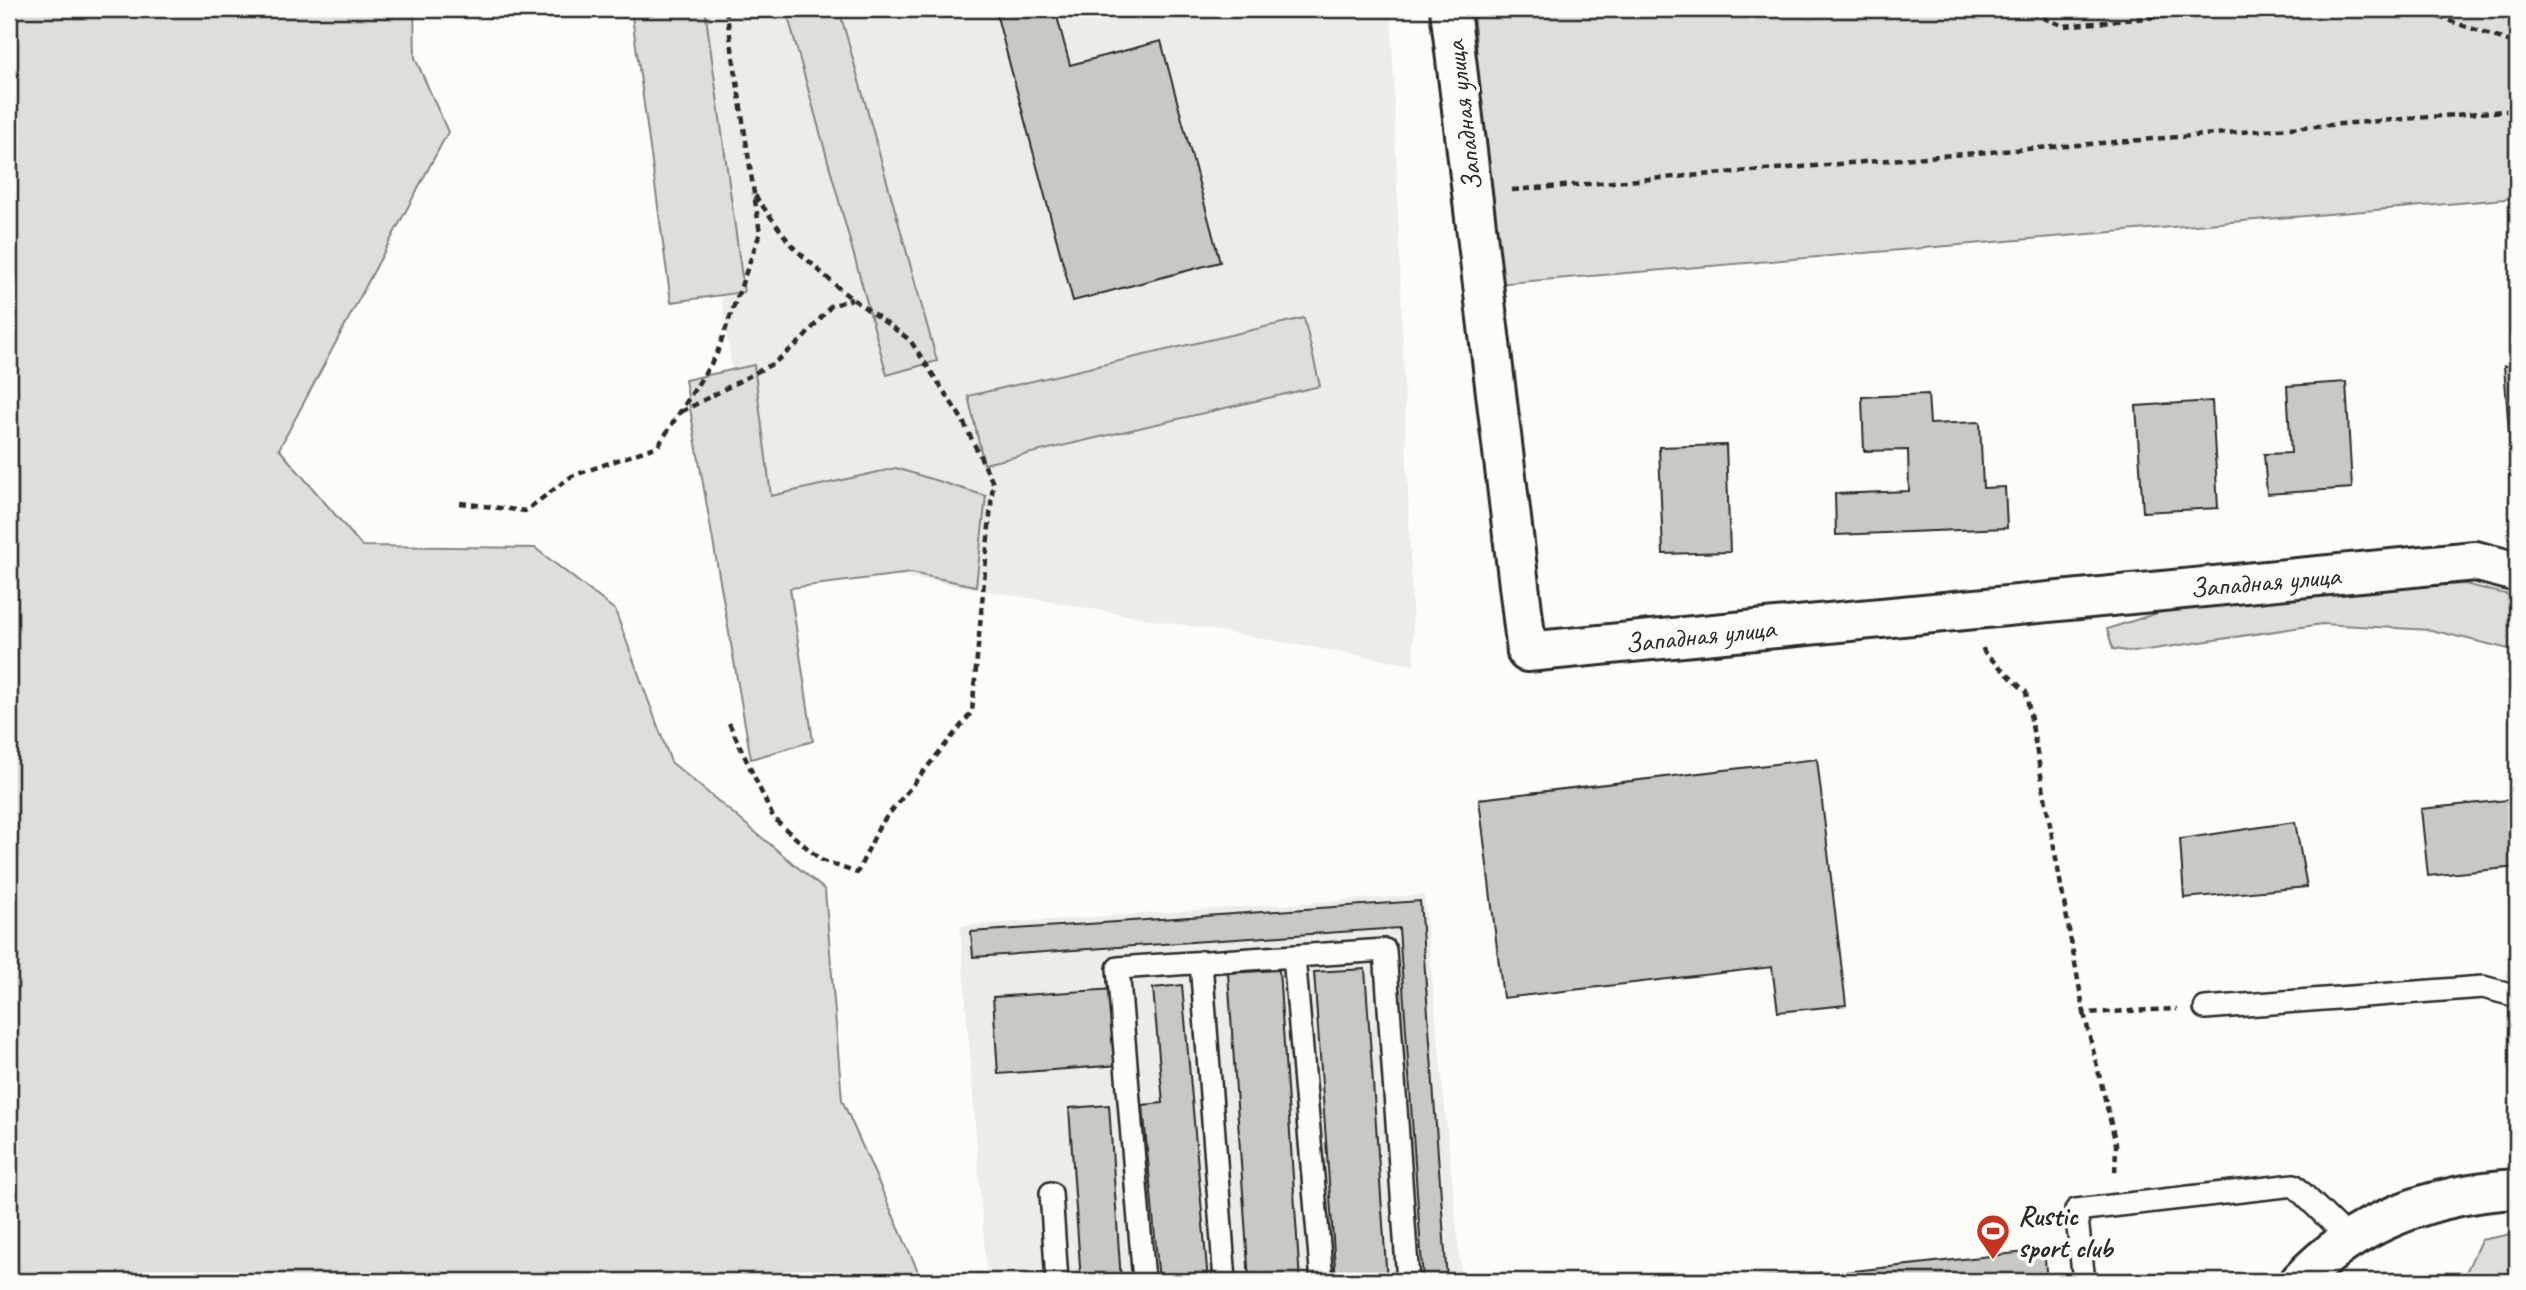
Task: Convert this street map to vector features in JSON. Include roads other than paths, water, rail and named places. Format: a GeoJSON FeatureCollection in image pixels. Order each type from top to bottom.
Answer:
{"type":"FeatureCollection","features":[{"type":"Feature","properties":{"kind":"street","name":"Западная улица"},"geometry":{"type":"LineString","coordinates":[[1450,9],[1527,652],[2475,561],[2517,572]]}},
{"type":"Feature","properties":{"kind":"street"},"geometry":{"type":"LineString","coordinates":[[2300,1281],[2348,1238],[2413,1208],[2482,1191],[2517,1189]]}},
{"type":"Feature","properties":{"kind":"lane"},"geometry":{"type":"LineString","coordinates":[[1144,1281],[1118,968],[1385,950],[1408,1281]]}},
{"type":"Feature","properties":{"kind":"lane"},"geometry":{"type":"LineString","coordinates":[[1294,956],[1322,1281]]}},
{"type":"Feature","properties":{"kind":"lane"},"geometry":{"type":"LineString","coordinates":[[1201,962],[1225,1281]]}},
{"type":"Feature","properties":{"kind":"lane"},"geometry":{"type":"LineString","coordinates":[[2205,1008],[2483,987],[2517,996]]}},
{"type":"Feature","properties":{"kind":"lane"},"geometry":{"type":"LineString","coordinates":[[2084,1281],[2076,1210],[2294,1185],[2348,1238]]}},
{"type":"Feature","properties":{"kind":"lane"},"geometry":{"type":"LineString","coordinates":[[1051,1193],[1057,1281]]}},
{"type":"Feature","properties":{"kind":"place","name":"Rustic sport club"},"geometry":{"type":"Point","coordinates":[1993,1261]}}]}
